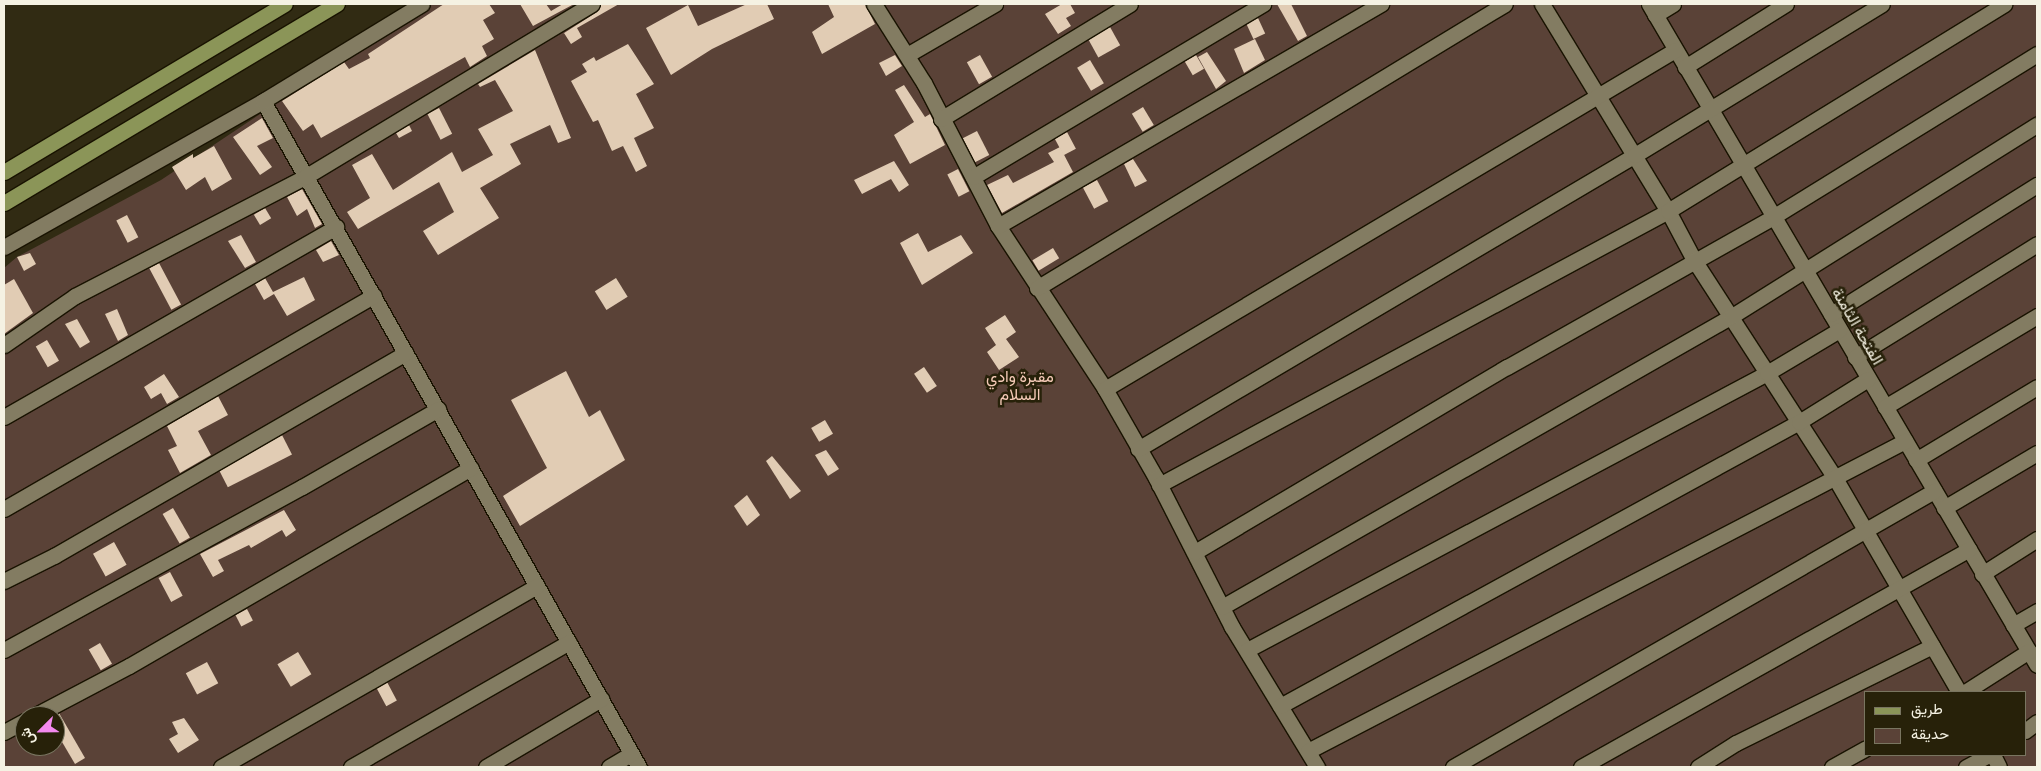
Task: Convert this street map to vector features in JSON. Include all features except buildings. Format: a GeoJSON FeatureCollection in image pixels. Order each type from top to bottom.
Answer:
{"type":"FeatureCollection","features":[{"type":"Feature","properties":{"kind":"main road"},"geometry":{"type":"LineString","coordinates":[[4,172],[285,4]]}},
{"type":"Feature","properties":{"kind":"main road"},"geometry":{"type":"LineString","coordinates":[[4,203],[337,4]]}},
{"type":"Feature","properties":{"kind":"street"},"geometry":{"type":"LineString","coordinates":[[4,247],[263,101],[422,4]]}},
{"type":"Feature","properties":{"kind":"street"},"geometry":{"type":"LineString","coordinates":[[4,345],[76,296],[304,177],[592,4]]}},
{"type":"Feature","properties":{"kind":"street"},"geometry":{"type":"LineString","coordinates":[[874,4],[907,55],[998,226],[1105,389],[1159,485],[1246,650],[1317,767]]}},
{"type":"Feature","properties":{"kind":"street"},"geometry":{"type":"LineString","coordinates":[[907,55],[995,4]]}},
{"type":"Feature","properties":{"kind":"street"},"geometry":{"type":"LineString","coordinates":[[941,119],[1130,4]]}},
{"type":"Feature","properties":{"kind":"street"},"geometry":{"type":"LineString","coordinates":[[973,177],[1263,4]]}},
{"type":"Feature","properties":{"kind":"street"},"geometry":{"type":"LineString","coordinates":[[998,226],[1381,4]]}},
{"type":"Feature","properties":{"kind":"street"},"geometry":{"type":"LineString","coordinates":[[1037,288],[1504,4]]}},
{"type":"Feature","properties":{"kind":"street"},"geometry":{"type":"LineString","coordinates":[[1542,4],[1635,155],[1694,260],[1835,478],[1865,534],[1958,691]]}},
{"type":"Feature","properties":{"kind":"street"},"geometry":{"type":"LineString","coordinates":[[1652,10],[1674,4]]}},
{"type":"Feature","properties":{"kind":"street"},"geometry":{"type":"LineString","coordinates":[[1685,67],[1786,4]]}},
{"type":"Feature","properties":{"kind":"street"},"geometry":{"type":"LineString","coordinates":[[1138,449],[1635,155],[1709,107],[1882,4]]}},
{"type":"Feature","properties":{"kind":"street"},"geometry":{"type":"LineString","coordinates":[[1159,485],[1668,211],[2005,4]]}},
{"type":"Feature","properties":{"kind":"street","name":"الفتحة الثامنة"},"geometry":{"type":"LineString","coordinates":[[1652,10],[2037,665]]}},
{"type":"Feature","properties":{"kind":"street"},"geometry":{"type":"LineString","coordinates":[[1105,389],[1675,50]]}},
{"type":"Feature","properties":{"kind":"street"},"geometry":{"type":"LineString","coordinates":[[1195,552],[1694,260],[1773,217],[2037,54]]}},
{"type":"Feature","properties":{"kind":"street"},"geometry":{"type":"LineString","coordinates":[[263,101],[304,177],[336,227],[639,767]]}},
{"type":"Feature","properties":{"kind":"street"},"geometry":{"type":"LineString","coordinates":[[1222,607],[1732,316],[1804,269],[2037,125]]}},
{"type":"Feature","properties":{"kind":"street"},"geometry":{"type":"LineString","coordinates":[[1831,314],[2037,185]]}},
{"type":"Feature","properties":{"kind":"street"},"geometry":{"type":"LineString","coordinates":[[4,417],[336,227]]}},
{"type":"Feature","properties":{"kind":"street"},"geometry":{"type":"LineString","coordinates":[[1855,357],[2037,244]]}},
{"type":"Feature","properties":{"kind":"street"},"geometry":{"type":"LineString","coordinates":[[4,509],[374,295]]}},
{"type":"Feature","properties":{"kind":"street"},"geometry":{"type":"LineString","coordinates":[[1885,407],[2037,316]]}},
{"type":"Feature","properties":{"kind":"street"},"geometry":{"type":"LineString","coordinates":[[1246,650],[1767,372],[1839,330]]}},
{"type":"Feature","properties":{"kind":"street"},"geometry":{"type":"LineString","coordinates":[[4,581],[54,556],[406,353]]}},
{"type":"Feature","properties":{"kind":"street"},"geometry":{"type":"LineString","coordinates":[[1280,706],[1799,422],[1868,379]]}},
{"type":"Feature","properties":{"kind":"street"},"geometry":{"type":"LineString","coordinates":[[1916,460],[2037,387]]}},
{"type":"Feature","properties":{"kind":"street"},"geometry":{"type":"LineString","coordinates":[[4,650],[302,487],[438,409]]}},
{"type":"Feature","properties":{"kind":"street"},"geometry":{"type":"LineString","coordinates":[[1308,751],[1906,441]]}},
{"type":"Feature","properties":{"kind":"street"},"geometry":{"type":"LineString","coordinates":[[1944,508],[2037,453]]}},
{"type":"Feature","properties":{"kind":"street"},"geometry":{"type":"LineString","coordinates":[[53,706],[129,666],[471,468]]}},
{"type":"Feature","properties":{"kind":"street"},"geometry":{"type":"LineString","coordinates":[[1454,767],[1865,534],[1934,491]]}},
{"type":"Feature","properties":{"kind":"street"},"geometry":{"type":"LineString","coordinates":[[1982,574],[2037,539]]}},
{"type":"Feature","properties":{"kind":"street"},"geometry":{"type":"LineString","coordinates":[[1580,767],[1969,549]]}},
{"type":"Feature","properties":{"kind":"street"},"geometry":{"type":"LineString","coordinates":[[221,767],[537,586]]}},
{"type":"Feature","properties":{"kind":"street"},"geometry":{"type":"LineString","coordinates":[[2013,625],[2037,612]]}},
{"type":"Feature","properties":{"kind":"street"},"geometry":{"type":"LineString","coordinates":[[351,767],[569,642]]}},
{"type":"Feature","properties":{"kind":"street"},"geometry":{"type":"LineString","coordinates":[[1698,767],[1736,743],[1932,646]]}},
{"type":"Feature","properties":{"kind":"street"},"geometry":{"type":"LineString","coordinates":[[1967,691],[2029,651]]}},
{"type":"Feature","properties":{"kind":"street"},"geometry":{"type":"LineString","coordinates":[[486,767],[601,699]]}},
{"type":"Feature","properties":{"kind":"street"},"geometry":{"type":"LineString","coordinates":[[2026,730],[2037,722]]}},
{"type":"Feature","properties":{"kind":"street"},"geometry":{"type":"LineString","coordinates":[[1832,767],[1864,750]]}},
{"type":"Feature","properties":{"kind":"street"},"geometry":{"type":"LineString","coordinates":[[609,767],[631,754]]}},
{"type":"Feature","properties":{"kind":"street"},"geometry":{"type":"LineString","coordinates":[[1966,767],[1987,756]]}},
{"type":"Feature","properties":{"kind":"green space","name":"مقبرة وادي السلام"},"geometry":{"type":"Polygon","coordinates":[[[425,4],[2037,4],[2037,767],[4,767],[4,268],[17,257],[161,180],[425,4]]]}}]}
